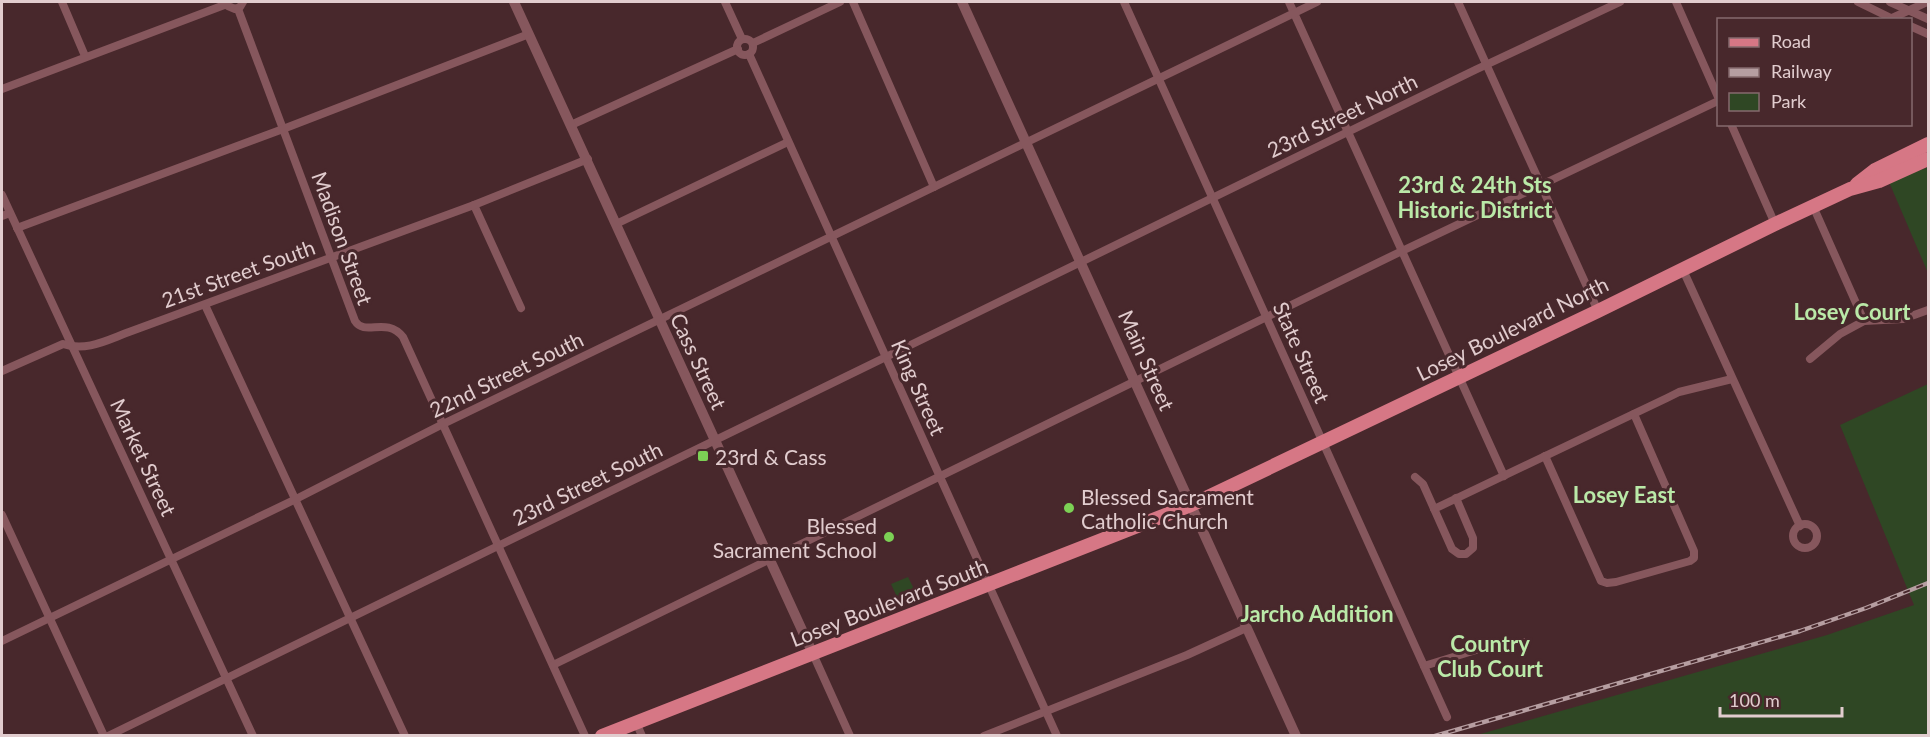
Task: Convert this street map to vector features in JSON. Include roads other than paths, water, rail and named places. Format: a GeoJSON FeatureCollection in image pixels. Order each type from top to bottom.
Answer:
{"type":"FeatureCollection","features":[{"type":"Feature","properties":{"kind":"main road","name":"Losey Boulevard North"},"geometry":{"type":"LineString","coordinates":[[1850,189],[1875,170],[1929,144]]}},
{"type":"Feature","properties":{"kind":"main road","name":"Losey Boulevard North"},"geometry":{"type":"LineString","coordinates":[[1191,505],[1813,206],[1850,189],[1879,181],[1929,159]]}},
{"type":"Feature","properties":{"kind":"main road","name":"Losey Boulevard South"},"geometry":{"type":"LineString","coordinates":[[602,735],[1191,505]]}},
{"type":"Feature","properties":{"kind":"street"},"geometry":{"type":"LineString","coordinates":[[62,2],[85,56]]}},
{"type":"Feature","properties":{"kind":"street","name":"Cass Street"},"geometry":{"type":"LineString","coordinates":[[514,2],[588,159],[714,441],[850,735]]}},
{"type":"Feature","properties":{"kind":"street"},"geometry":{"type":"LineString","coordinates":[[725,2],[742,39]]}},
{"type":"Feature","properties":{"kind":"street"},"geometry":{"type":"LineString","coordinates":[[753,43],[840,2]]}},
{"type":"Feature","properties":{"kind":"street"},"geometry":{"type":"LineString","coordinates":[[853,2],[934,187]]}},
{"type":"Feature","properties":{"kind":"street","name":"Main Street"},"geometry":{"type":"LineString","coordinates":[[962,2],[1296,735]]}},
{"type":"Feature","properties":{"kind":"street","name":"State Street"},"geometry":{"type":"LineString","coordinates":[[1124,2],[1447,717]]}},
{"type":"Feature","properties":{"kind":"street"},"geometry":{"type":"LineString","coordinates":[[1289,2],[1504,476]]}},
{"type":"Feature","properties":{"kind":"street","name":"22nd Street South"},"geometry":{"type":"LineString","coordinates":[[2,641],[296,499],[443,424],[1317,2]]}},
{"type":"Feature","properties":{"kind":"street"},"geometry":{"type":"LineString","coordinates":[[1458,2],[1598,310]]}},
{"type":"Feature","properties":{"kind":"street","name":"23rd Street North"},"geometry":{"type":"LineString","coordinates":[[1081,262],[1348,131],[1620,2]]}},
{"type":"Feature","properties":{"kind":"street"},"geometry":{"type":"LineString","coordinates":[[1676,2],[1717,94]]}},
{"type":"Feature","properties":{"kind":"street"},"geometry":{"type":"LineString","coordinates":[[1858,2],[1890,18]]}},
{"type":"Feature","properties":{"kind":"street"},"geometry":{"type":"LineString","coordinates":[[1890,2],[1929,19]]}},
{"type":"Feature","properties":{"kind":"street"},"geometry":{"type":"LineString","coordinates":[[1894,18],[1927,2]]}},
{"type":"Feature","properties":{"kind":"street"},"geometry":{"type":"LineString","coordinates":[[2,89],[227,3],[230,8],[240,5]]}},
{"type":"Feature","properties":{"kind":"street","name":"Madison Street"},"geometry":{"type":"LineString","coordinates":[[240,5],[283,129],[357,325],[363,328],[390,327],[398,330],[403,337],[585,735]]}},
{"type":"Feature","properties":{"kind":"street"},"geometry":{"type":"LineString","coordinates":[[1912,26],[1929,34]]}},
{"type":"Feature","properties":{"kind":"street"},"geometry":{"type":"LineString","coordinates":[[17,228],[529,34]]}},
{"type":"Feature","properties":{"kind":"street"},"geometry":{"type":"LineString","coordinates":[[742,39],[749,39],[753,43],[753,51],[749,54],[742,54],[738,50],[738,42],[742,39]]}},
{"type":"Feature","properties":{"kind":"street"},"geometry":{"type":"LineString","coordinates":[[571,125],[738,50]]}},
{"type":"Feature","properties":{"kind":"street","name":"King Street"},"geometry":{"type":"LineString","coordinates":[[749,54],[1057,735]]}},
{"type":"Feature","properties":{"kind":"street"},"geometry":{"type":"LineString","coordinates":[[553,665],[1717,100]]}},
{"type":"Feature","properties":{"kind":"street"},"geometry":{"type":"LineString","coordinates":[[1732,126],[1775,224]]}},
{"type":"Feature","properties":{"kind":"street"},"geometry":{"type":"LineString","coordinates":[[616,224],[789,142]]}},
{"type":"Feature","properties":{"kind":"street","name":"21st Street South"},"geometry":{"type":"LineString","coordinates":[[2,371],[63,344],[74,348],[85,348],[205,305],[474,205],[588,159]]}},
{"type":"Feature","properties":{"kind":"street","name":"Market Street"},"geometry":{"type":"LineString","coordinates":[[2,195],[6,215],[17,228],[253,735]]}},
{"type":"Feature","properties":{"kind":"street"},"geometry":{"type":"LineString","coordinates":[[474,205],[521,308]]}},
{"type":"Feature","properties":{"kind":"street"},"geometry":{"type":"LineString","coordinates":[[1813,206],[1864,321]]}},
{"type":"Feature","properties":{"kind":"street","name":"23rd Street South"},"geometry":{"type":"LineString","coordinates":[[106,735],[1081,262]]}},
{"type":"Feature","properties":{"kind":"street"},"geometry":{"type":"LineString","coordinates":[[1683,270],[1800,526]]}},
{"type":"Feature","properties":{"kind":"street"},"geometry":{"type":"LineString","coordinates":[[205,305],[405,735]]}},
{"type":"Feature","properties":{"kind":"street"},"geometry":{"type":"LineString","coordinates":[[1810,359],[1840,334],[1864,321],[1903,319],[1928,310]]}},
{"type":"Feature","properties":{"kind":"street"},"geometry":{"type":"LineString","coordinates":[[1434,509],[1679,392],[1732,379]]}},
{"type":"Feature","properties":{"kind":"street"},"geometry":{"type":"LineString","coordinates":[[1545,456],[1601,581],[1616,582],[1690,561],[1694,558],[1694,550],[1634,414]]}},
{"type":"Feature","properties":{"kind":"street"},"geometry":{"type":"LineString","coordinates":[[1415,477],[1423,484],[1452,549],[1462,555],[1473,548],[1473,538],[1456,498]]}},
{"type":"Feature","properties":{"kind":"street"},"geometry":{"type":"LineString","coordinates":[[2,515],[106,735]]}},
{"type":"Feature","properties":{"kind":"street"},"geometry":{"type":"LineString","coordinates":[[984,735],[1187,655],[1246,628]]}},
{"type":"Feature","properties":{"kind":"street"},"geometry":{"type":"LineString","coordinates":[[1424,666],[1502,642],[1526,642]]}},
{"type":"Feature","properties":{"kind":"street"},"geometry":{"type":"LineString","coordinates":[[636,722],[642,735]]}},
{"type":"Feature","properties":{"kind":"railway"},"geometry":{"type":"LineString","coordinates":[[1435,736],[1800,631],[1928,583]]}},
{"type":"Feature","properties":{"kind":"place","name":"23rd & Cass"},"geometry":{"type":"Point","coordinates":[703,456]}},
{"type":"Feature","properties":{"kind":"place","name":"Blessed Sacrament Catholic Church"},"geometry":{"type":"Point","coordinates":[1069,508]}},
{"type":"Feature","properties":{"kind":"place","name":"Blessed Sacrament School"},"geometry":{"type":"Point","coordinates":[889,537]}},
{"type":"Feature","properties":{"kind":"district","name":"23rd & 24th Sts Historic District"},"geometry":{"type":"Point","coordinates":[1475,196]}},
{"type":"Feature","properties":{"kind":"district","name":"Losey Court"},"geometry":{"type":"Point","coordinates":[1852,311]}},
{"type":"Feature","properties":{"kind":"district","name":"Losey East"},"geometry":{"type":"Point","coordinates":[1624,494]}},
{"type":"Feature","properties":{"kind":"district","name":"Jarcho Addition"},"geometry":{"type":"Point","coordinates":[1317,613]}},
{"type":"Feature","properties":{"kind":"district","name":"Country Club Court"},"geometry":{"type":"Point","coordinates":[1490,656]}}]}
